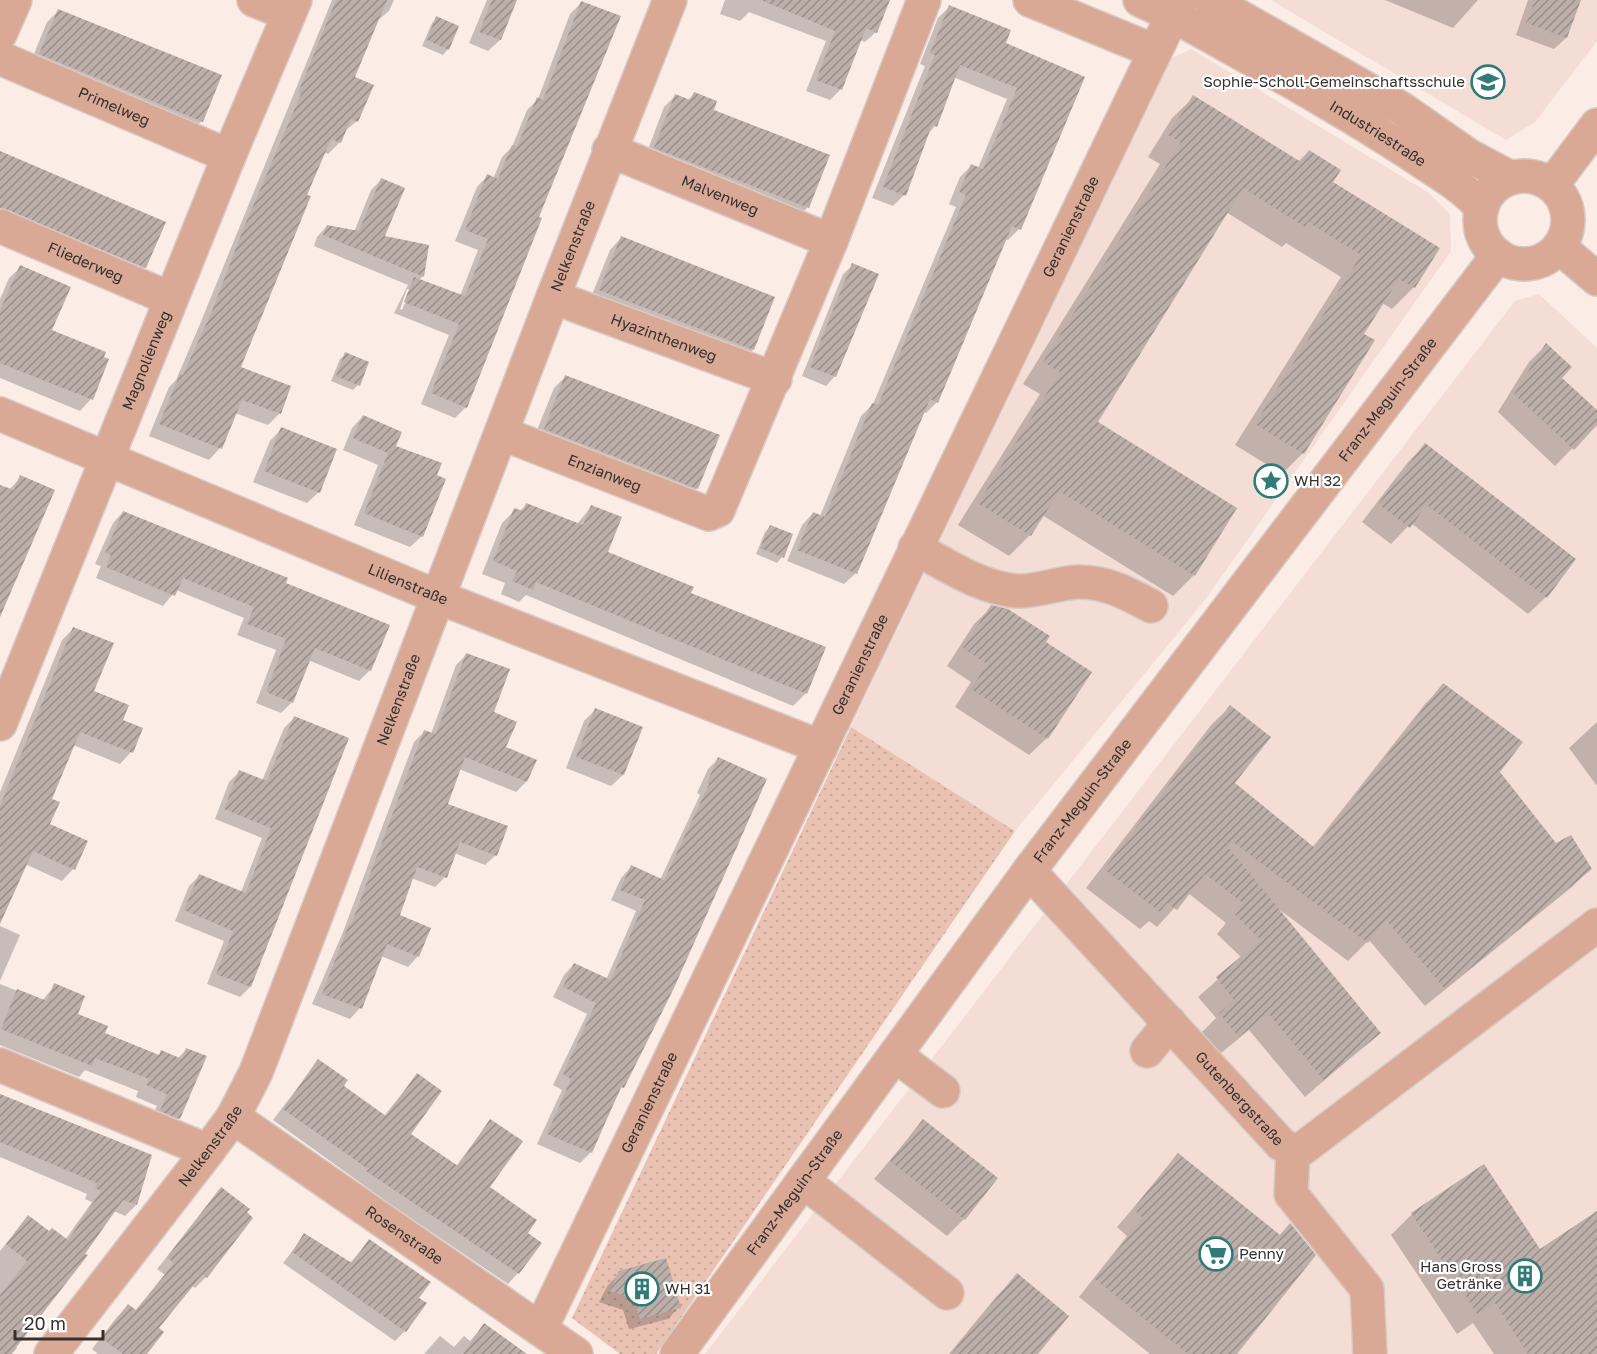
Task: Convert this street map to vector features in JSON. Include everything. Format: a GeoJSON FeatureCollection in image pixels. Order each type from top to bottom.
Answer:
{"type":"FeatureCollection","features":[{"type":"Feature","properties":{"kind":"street"},"geometry":{"type":"LineString","coordinates":[[0,34],[15,0]]}},
{"type":"Feature","properties":{"kind":"street"},"geometry":{"type":"LineString","coordinates":[[254,0],[292,7]]}},
{"type":"Feature","properties":{"kind":"street","name":"Nelkenstraße"},"geometry":{"type":"LineString","coordinates":[[51,1354],[233,1117],[256,1072],[609,150],[670,0]]}},
{"type":"Feature","properties":{"kind":"street"},"geometry":{"type":"LineString","coordinates":[[775,379],[831,242],[924,0]]}},
{"type":"Feature","properties":{"kind":"street"},"geometry":{"type":"LineString","coordinates":[[1030,0],[1154,51]]}},
{"type":"Feature","properties":{"kind":"street","name":"Industriestraße"},"geometry":{"type":"LineString","coordinates":[[1140,0],[1176,8],[1384,137],[1473,197],[1482,208]]}},
{"type":"Feature","properties":{"kind":"street","name":"Industriestraße"},"geometry":{"type":"LineString","coordinates":[[1210,0],[1402,109],[1468,155],[1510,178]]}},
{"type":"Feature","properties":{"kind":"street","name":"Magnolienweg"},"geometry":{"type":"LineString","coordinates":[[0,724],[109,460],[229,156],[292,7]]}},
{"type":"Feature","properties":{"kind":"street","name":"Geranienstraße"},"geometry":{"type":"LineString","coordinates":[[541,1328],[1176,8]]}},
{"type":"Feature","properties":{"kind":"street","name":"Primelweg"},"geometry":{"type":"LineString","coordinates":[[0,58],[229,156]]}},
{"type":"Feature","properties":{"kind":"street"},"geometry":{"type":"LineString","coordinates":[[1552,185],[1597,125]]}},
{"type":"Feature","properties":{"kind":"street","name":"Malvenweg"},"geometry":{"type":"LineString","coordinates":[[609,150],[831,242]]}},
{"type":"Feature","properties":{"kind":"street"},"geometry":{"type":"LineString","coordinates":[[1525,176],[1539,178],[1552,185],[1566,206],[1568,219],[1567,232],[1559,247],[1539,261],[1525,264],[1511,262],[1498,255],[1482,234],[1480,221],[1482,208],[1493,189],[1510,178],[1525,176]]}},
{"type":"Feature","properties":{"kind":"street","name":"Fliederweg"},"geometry":{"type":"LineString","coordinates":[[0,226],[171,299]]}},
{"type":"Feature","properties":{"kind":"street"},"geometry":{"type":"LineString","coordinates":[[1559,247],[1597,279]]}},
{"type":"Feature","properties":{"kind":"street","name":"Franz-Meguin-Straße"},"geometry":{"type":"LineString","coordinates":[[677,1354],[1029,871],[1498,255]]}},
{"type":"Feature","properties":{"kind":"street","name":"Hyazinthenweg"},"geometry":{"type":"LineString","coordinates":[[553,297],[775,379]]}},
{"type":"Feature","properties":{"kind":"street","name":"Enzianweg"},"geometry":{"type":"LineString","coordinates":[[501,433],[709,514],[718,510],[775,379]]}},
{"type":"Feature","properties":{"kind":"street","name":"Lilienstraße"},"geometry":{"type":"LineString","coordinates":[[0,414],[438,597],[821,747]]}},
{"type":"Feature","properties":{"kind":"street"},"geometry":{"type":"LineString","coordinates":[[915,548],[976,581],[1017,591],[1077,582],[1106,585],[1151,606]]}},
{"type":"Feature","properties":{"kind":"street","name":"Gutenbergstraße"},"geometry":{"type":"LineString","coordinates":[[1029,871],[1281,1144],[1293,1150],[1302,1149],[1597,925]]}},
{"type":"Feature","properties":{"kind":"street"},"geometry":{"type":"LineString","coordinates":[[1147,1051],[1170,1023]]}},
{"type":"Feature","properties":{"kind":"street"},"geometry":{"type":"LineString","coordinates":[[895,1055],[943,1091]]}},
{"type":"Feature","properties":{"kind":"street"},"geometry":{"type":"LineString","coordinates":[[0,1065],[208,1151]]}},
{"type":"Feature","properties":{"kind":"street","name":"Rosenstraße"},"geometry":{"type":"LineString","coordinates":[[233,1117],[576,1354]]}},
{"type":"Feature","properties":{"kind":"street"},"geometry":{"type":"LineString","coordinates":[[1293,1150],[1291,1194],[1367,1289],[1370,1354]]}},
{"type":"Feature","properties":{"kind":"street"},"geometry":{"type":"LineString","coordinates":[[803,1181],[947,1293]]}},
{"type":"Feature","properties":{"kind":"shaded area","name":"Sophie-Scholl-Gemeinschaftsschule"},"geometry":{"type":"Polygon","coordinates":[[[1271,0],[1597,0],[1597,41],[1535,122],[1506,140],[1271,0]]]}},
{"type":"Feature","properties":{"kind":"shaded area"},"geometry":{"type":"Polygon","coordinates":[[[1191,49],[1429,193],[1450,214],[1451,251],[1205,600],[1015,831],[851,727],[1172,58],[1191,49]]]}},
{"type":"Feature","properties":{"kind":"shaded area"},"geometry":{"type":"Polygon","coordinates":[[[1539,294],[1597,348],[1597,1354],[705,1354],[1515,301],[1539,294]]]}},
{"type":"Feature","properties":{"kind":"shaded area"},"geometry":{"type":"Polygon","coordinates":[[[851,727],[1015,831],[656,1354],[620,1354],[572,1318],[851,727]]]}},
{"type":"Feature","properties":{"kind":"building"},"geometry":{"type":"Polygon","coordinates":[[[336,0],[387,0],[355,77],[374,85],[358,122],[351,119],[341,143],[331,139],[307,195],[311,196],[241,367],[291,386],[281,414],[242,400],[222,449],[159,424],[180,374],[183,375],[212,311],[244,227],[301,94],[298,93],[336,0]]]}},
{"type":"Feature","properties":{"kind":"building"},"geometry":{"type":"Polygon","coordinates":[[[492,0],[517,0],[501,40],[479,32],[492,0]]]}},
{"type":"Feature","properties":{"kind":"building"},"geometry":{"type":"Polygon","coordinates":[[[761,0],[890,0],[877,33],[866,28],[842,90],[816,80],[835,31],[761,0]]]}},
{"type":"Feature","properties":{"kind":"building"},"geometry":{"type":"Polygon","coordinates":[[[1535,0],[1581,0],[1567,38],[1526,23],[1535,0]]]}},
{"type":"Feature","properties":{"kind":"building"},"geometry":{"type":"Polygon","coordinates":[[[581,1],[621,16],[539,217],[542,218],[467,408],[431,393],[459,324],[404,302],[414,277],[465,296],[488,239],[465,230],[487,174],[498,179],[512,145],[517,147],[537,97],[543,100],[581,1]]]}},
{"type":"Feature","properties":{"kind":"building"},"geometry":{"type":"Polygon","coordinates":[[[949,5],[1011,30],[1006,43],[1085,77],[1021,230],[1012,226],[938,403],[930,399],[857,574],[797,550],[813,512],[825,517],[872,403],[878,405],[966,195],[959,192],[971,164],[983,169],[1017,88],[960,65],[937,127],[932,125],[906,196],[883,187],[935,55],[930,53],[949,5]]]}},
{"type":"Feature","properties":{"kind":"building"},"geometry":{"type":"Polygon","coordinates":[[[58,9],[222,75],[203,122],[39,54],[58,9]]]}},
{"type":"Feature","properties":{"kind":"building"},"geometry":{"type":"Polygon","coordinates":[[[436,16],[459,26],[449,50],[427,40],[436,16]]]}},
{"type":"Feature","properties":{"kind":"building"},"geometry":{"type":"Polygon","coordinates":[[[694,92],[717,101],[714,110],[830,155],[809,208],[654,148],[675,94],[690,100],[694,92]]]}},
{"type":"Feature","properties":{"kind":"building"},"geometry":{"type":"Polygon","coordinates":[[[1193,95],[1301,162],[1309,150],[1341,170],[1333,182],[1440,248],[1415,288],[1399,279],[1364,334],[1375,340],[1304,454],[1255,424],[1361,255],[1308,222],[1305,227],[1243,188],[1098,422],[1237,508],[1195,576],[1059,491],[1031,536],[978,503],[1060,372],[1043,362],[1181,142],[1168,135],[1193,95]]]}},
{"type":"Feature","properties":{"kind":"building"},"geometry":{"type":"Polygon","coordinates":[[[0,151],[166,222],[146,268],[0,208],[0,151]]]}},
{"type":"Feature","properties":{"kind":"building"},"geometry":{"type":"Polygon","coordinates":[[[381,178],[405,188],[385,236],[429,245],[424,277],[323,235],[327,225],[359,231],[381,178]]]}},
{"type":"Feature","properties":{"kind":"building"},"geometry":{"type":"Polygon","coordinates":[[[621,236],[775,297],[754,350],[599,290],[621,236]]]}},
{"type":"Feature","properties":{"kind":"building"},"geometry":{"type":"Polygon","coordinates":[[[852,263],[879,274],[836,377],[810,367],[852,263]]]}},
{"type":"Feature","properties":{"kind":"building"},"geometry":{"type":"Polygon","coordinates":[[[20,265],[71,287],[52,330],[106,352],[104,357],[109,359],[93,400],[0,363],[0,310],[20,265]]]}},
{"type":"Feature","properties":{"kind":"building"},"geometry":{"type":"Polygon","coordinates":[[[1546,343],[1572,367],[1562,378],[1597,410],[1597,425],[1574,450],[1514,394],[1546,343]]]}},
{"type":"Feature","properties":{"kind":"building"},"geometry":{"type":"Polygon","coordinates":[[[345,352],[369,362],[360,386],[336,376],[345,352]]]}},
{"type":"Feature","properties":{"kind":"building"},"geometry":{"type":"Polygon","coordinates":[[[565,375],[720,435],[698,489],[544,429],[565,375]]]}},
{"type":"Feature","properties":{"kind":"building"},"geometry":{"type":"Polygon","coordinates":[[[363,415],[402,432],[396,446],[442,463],[437,475],[446,479],[423,537],[364,513],[388,453],[353,438],[363,415]]]}},
{"type":"Feature","properties":{"kind":"building"},"geometry":{"type":"Polygon","coordinates":[[[281,427],[337,449],[320,493],[264,471],[281,427]]]}},
{"type":"Feature","properties":{"kind":"building"},"geometry":{"type":"Polygon","coordinates":[[[1425,443],[1576,559],[1547,598],[1427,505],[1410,528],[1378,504],[1425,443]]]}},
{"type":"Feature","properties":{"kind":"building"},"geometry":{"type":"Polygon","coordinates":[[[20,475],[55,490],[0,617],[0,485],[14,490],[20,475]]]}},
{"type":"Feature","properties":{"kind":"building"},"geometry":{"type":"Polygon","coordinates":[[[526,503],[583,525],[591,505],[622,517],[608,552],[694,587],[691,593],[826,647],[807,694],[536,582],[533,590],[512,581],[517,571],[493,561],[514,508],[523,511],[526,503]]]}},
{"type":"Feature","properties":{"kind":"building"},"geometry":{"type":"Polygon","coordinates":[[[123,511],[288,578],[286,583],[390,625],[371,671],[315,648],[293,703],[266,692],[286,639],[247,624],[254,607],[183,578],[175,596],[106,567],[111,555],[105,553],[123,511]]]}},
{"type":"Feature","properties":{"kind":"building"},"geometry":{"type":"Polygon","coordinates":[[[770,525],[793,534],[784,558],[760,548],[770,525]]]}},
{"type":"Feature","properties":{"kind":"building"},"geometry":{"type":"Polygon","coordinates":[[[991,605],[1008,609],[1050,636],[1046,642],[1092,672],[1048,739],[971,689],[987,664],[963,648],[991,605]]]}},
{"type":"Feature","properties":{"kind":"building"},"geometry":{"type":"Polygon","coordinates":[[[73,627],[114,643],[94,691],[129,705],[123,720],[143,728],[133,753],[80,732],[52,799],[60,802],[50,824],[88,841],[75,870],[33,851],[0,924],[0,806],[73,627]]]}},
{"type":"Feature","properties":{"kind":"building"},"geometry":{"type":"Polygon","coordinates":[[[466,653],[510,669],[494,712],[517,722],[506,747],[537,760],[527,782],[465,757],[448,804],[508,826],[497,856],[460,842],[447,878],[417,867],[400,915],[431,928],[419,957],[387,944],[362,1009],[322,994],[349,924],[351,925],[424,730],[436,734],[466,653]]]}},
{"type":"Feature","properties":{"kind":"building"},"geometry":{"type":"Polygon","coordinates":[[[1443,683],[1523,742],[1500,772],[1556,843],[1571,835],[1592,869],[1445,989],[1386,920],[1368,943],[1233,842],[1228,847],[1381,1033],[1324,1080],[1268,1013],[1239,1037],[1219,1013],[1234,1000],[1216,977],[1261,940],[1235,915],[1243,903],[1205,874],[1177,910],[1167,903],[1160,912],[1104,869],[1230,705],[1271,737],[1235,783],[1315,848],[1443,683]]]}},
{"type":"Feature","properties":{"kind":"building"},"geometry":{"type":"Polygon","coordinates":[[[595,708],[643,727],[624,775],[576,757],[595,708]]]}},
{"type":"Feature","properties":{"kind":"building"},"geometry":{"type":"Polygon","coordinates":[[[294,716],[349,738],[251,987],[216,974],[233,931],[184,910],[199,874],[246,893],[271,828],[224,809],[239,770],[267,781],[294,716]]]}},
{"type":"Feature","properties":{"kind":"building"},"geometry":{"type":"Polygon","coordinates":[[[718,757],[767,779],[674,988],[624,1088],[621,1087],[592,1153],[547,1134],[571,1079],[563,1074],[596,1003],[563,987],[574,963],[611,980],[645,900],[620,890],[631,865],[664,880],[709,784],[707,783],[718,757]]]}},
{"type":"Feature","properties":{"kind":"building"},"geometry":{"type":"Polygon","coordinates":[[[54,983],[85,996],[78,1014],[108,1026],[105,1033],[159,1055],[161,1050],[182,1059],[186,1048],[207,1056],[180,1119],[160,1111],[167,1094],[146,1085],[149,1079],[95,1058],[92,1066],[1,1029],[17,989],[47,1001],[54,983]]]}},
{"type":"Feature","properties":{"kind":"building"},"geometry":{"type":"Polygon","coordinates":[[[318,1059],[348,1080],[344,1086],[386,1116],[417,1073],[442,1091],[411,1134],[458,1166],[490,1119],[523,1141],[490,1187],[537,1220],[528,1233],[542,1243],[519,1274],[366,1171],[368,1169],[283,1109],[318,1059]]]}},
{"type":"Feature","properties":{"kind":"building"},"geometry":{"type":"Polygon","coordinates":[[[0,1094],[152,1155],[137,1205],[123,1200],[85,1254],[88,1255],[11,1354],[0,1354],[0,1295],[27,1261],[6,1244],[28,1215],[49,1231],[52,1228],[68,1240],[101,1191],[95,1188],[97,1183],[0,1142],[0,1094]]]}},
{"type":"Feature","properties":{"kind":"building"},"geometry":{"type":"Polygon","coordinates":[[[923,1119],[998,1178],[965,1220],[890,1161],[923,1119]]]}},
{"type":"Feature","properties":{"kind":"building","name":"Penny"},"geometry":{"type":"Polygon","coordinates":[[[1178,1153],[1280,1235],[1290,1223],[1316,1255],[1237,1354],[1188,1354],[1095,1279],[1143,1218],[1133,1209],[1178,1153]]]}},
{"type":"Feature","properties":{"kind":"building","name":"Hans Gross Getränke"},"geometry":{"type":"Polygon","coordinates":[[[1484,1164],[1540,1249],[1597,1211],[1597,1354],[1528,1354],[1495,1303],[1478,1315],[1411,1213],[1484,1164]]]}},
{"type":"Feature","properties":{"kind":"building"},"geometry":{"type":"Polygon","coordinates":[[[221,1187],[250,1209],[247,1212],[253,1218],[207,1278],[202,1275],[159,1328],[164,1332],[147,1354],[123,1354],[102,1338],[128,1304],[136,1310],[174,1263],[167,1257],[221,1187]]]}},
{"type":"Feature","properties":{"kind":"building"},"geometry":{"type":"Polygon","coordinates":[[[304,1233],[352,1263],[369,1239],[431,1282],[419,1298],[427,1303],[406,1332],[292,1252],[304,1233]]]}},
{"type":"Feature","properties":{"kind":"building","name":"WH 31"},"geometry":{"type":"Polygon","coordinates":[[[666,1258],[681,1308],[640,1319],[634,1299],[609,1291],[619,1271],[666,1258]]]}},
{"type":"Feature","properties":{"kind":"building"},"geometry":{"type":"Polygon","coordinates":[[[1017,1273],[1069,1316],[1038,1354],[951,1354],[1017,1273]]]}},
{"type":"Feature","properties":{"kind":"building"},"geometry":{"type":"Polygon","coordinates":[[[484,1323],[527,1354],[463,1354],[484,1323]]]}},
{"type":"Feature","properties":{"kind":"place","name":"Sophie-Scholl-Gemeinschaftsschule"},"geometry":{"type":"Point","coordinates":[1488,82]}},
{"type":"Feature","properties":{"kind":"place","name":"WH 32"},"geometry":{"type":"Point","coordinates":[1271,481]}},
{"type":"Feature","properties":{"kind":"place","name":"Penny"},"geometry":{"type":"Point","coordinates":[1216,1254]}},
{"type":"Feature","properties":{"kind":"place","name":"Hans Gross Getränke"},"geometry":{"type":"Point","coordinates":[1525,1276]}},
{"type":"Feature","properties":{"kind":"place","name":"WH 31"},"geometry":{"type":"Point","coordinates":[642,1289]}}]}
